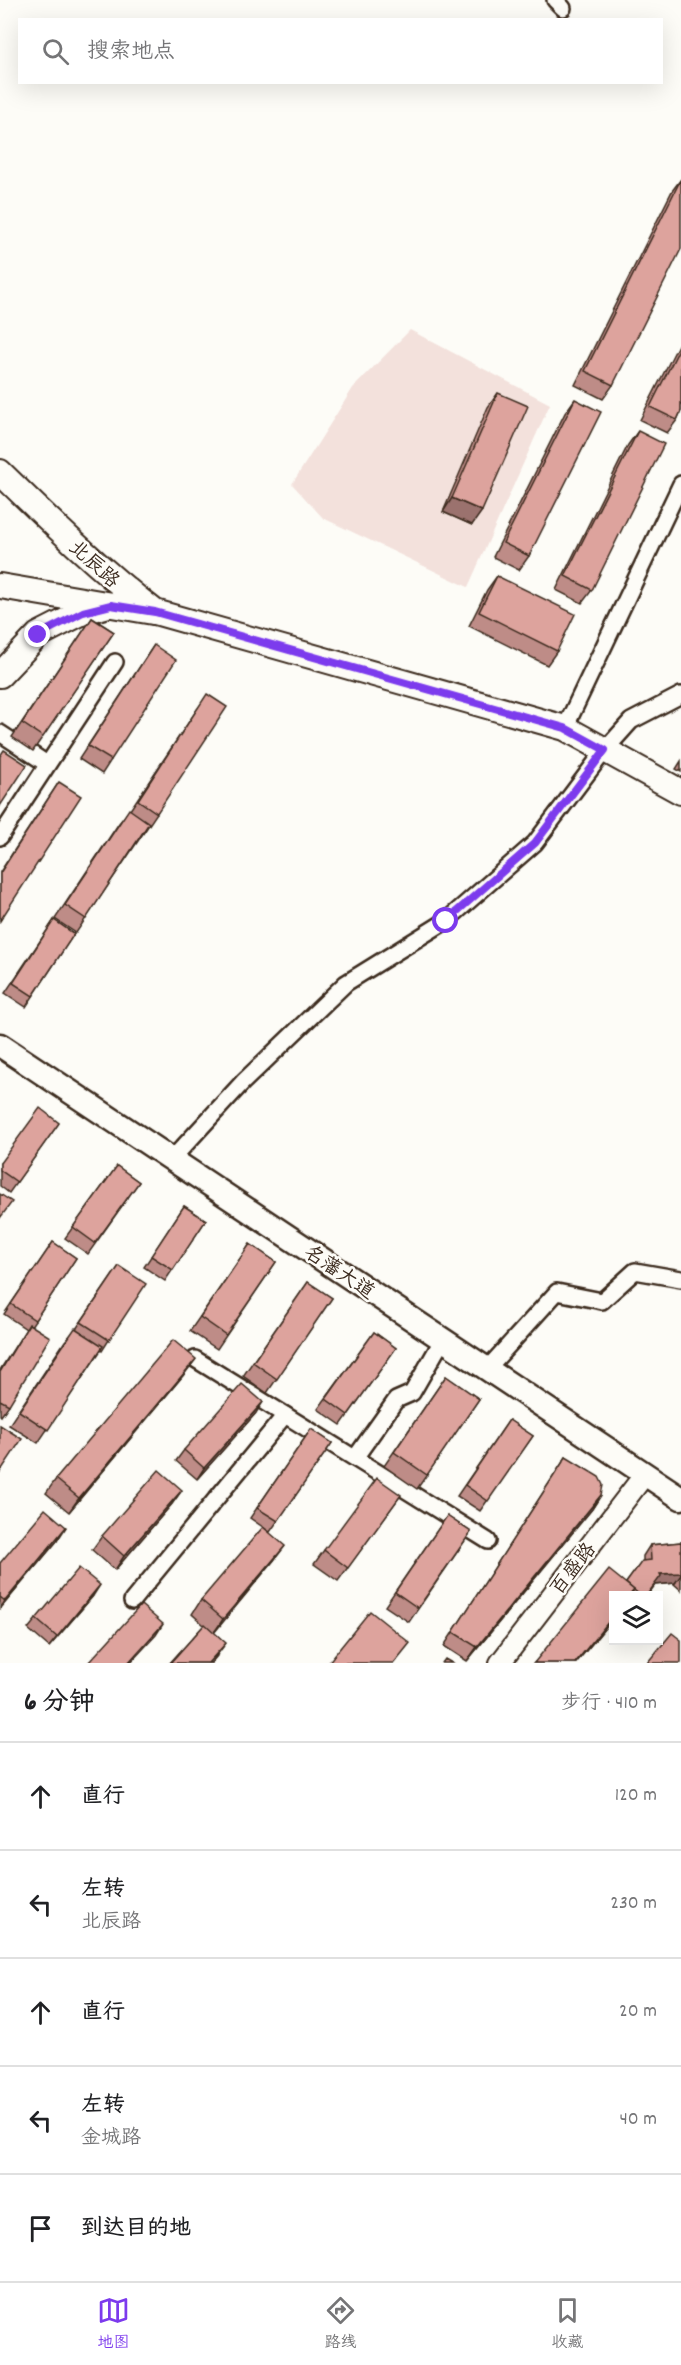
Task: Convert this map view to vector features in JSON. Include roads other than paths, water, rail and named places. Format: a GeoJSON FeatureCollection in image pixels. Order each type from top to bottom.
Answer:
{"type":"FeatureCollection","features":[{"type":"Feature","properties":{"kind":"main road","name":"北辰路"},"geometry":{"type":"LineString","coordinates":[[0,472],[60,531],[121,586],[155,612],[565,728],[681,792]]}},
{"type":"Feature","properties":{"kind":"main road"},"geometry":{"type":"LineString","coordinates":[[0,586],[155,612]]}},
{"type":"Feature","properties":{"kind":"main road"},"geometry":{"type":"LineString","coordinates":[[0,675],[38,635],[83,612],[111,605]]}},
{"type":"Feature","properties":{"kind":"main road","name":"名藩大道"},"geometry":{"type":"LineString","coordinates":[[0,1045],[681,1498]]}},
{"type":"Feature","properties":{"kind":"street"},"geometry":{"type":"LineString","coordinates":[[565,728],[681,484]]}},
{"type":"Feature","properties":{"kind":"street"},"geometry":{"type":"LineString","coordinates":[[0,837],[115,662]]}},
{"type":"Feature","properties":{"kind":"street"},"geometry":{"type":"LineString","coordinates":[[172,1159],[243,1082],[346,983],[446,921],[535,843],[605,750],[631,721],[681,695]]}},
{"type":"Feature","properties":{"kind":"street"},"geometry":{"type":"LineString","coordinates":[[0,734],[47,764]]}},
{"type":"Feature","properties":{"kind":"street"},"geometry":{"type":"LineString","coordinates":[[487,1369],[557,1292],[602,1301],[635,1271],[681,1279]]}},
{"type":"Feature","properties":{"kind":"street"},"geometry":{"type":"LineString","coordinates":[[355,1458],[396,1400],[412,1393],[443,1340]]}},
{"type":"Feature","properties":{"kind":"street"},"geometry":{"type":"LineString","coordinates":[[195,1359],[488,1541]]}},
{"type":"Feature","properties":{"kind":"street"},"geometry":{"type":"LineString","coordinates":[[132,1601],[285,1415]]}},
{"type":"Feature","properties":{"kind":"street","name":"百盛路"},"geometry":{"type":"LineString","coordinates":[[500,1663],[645,1474]]}}]}
